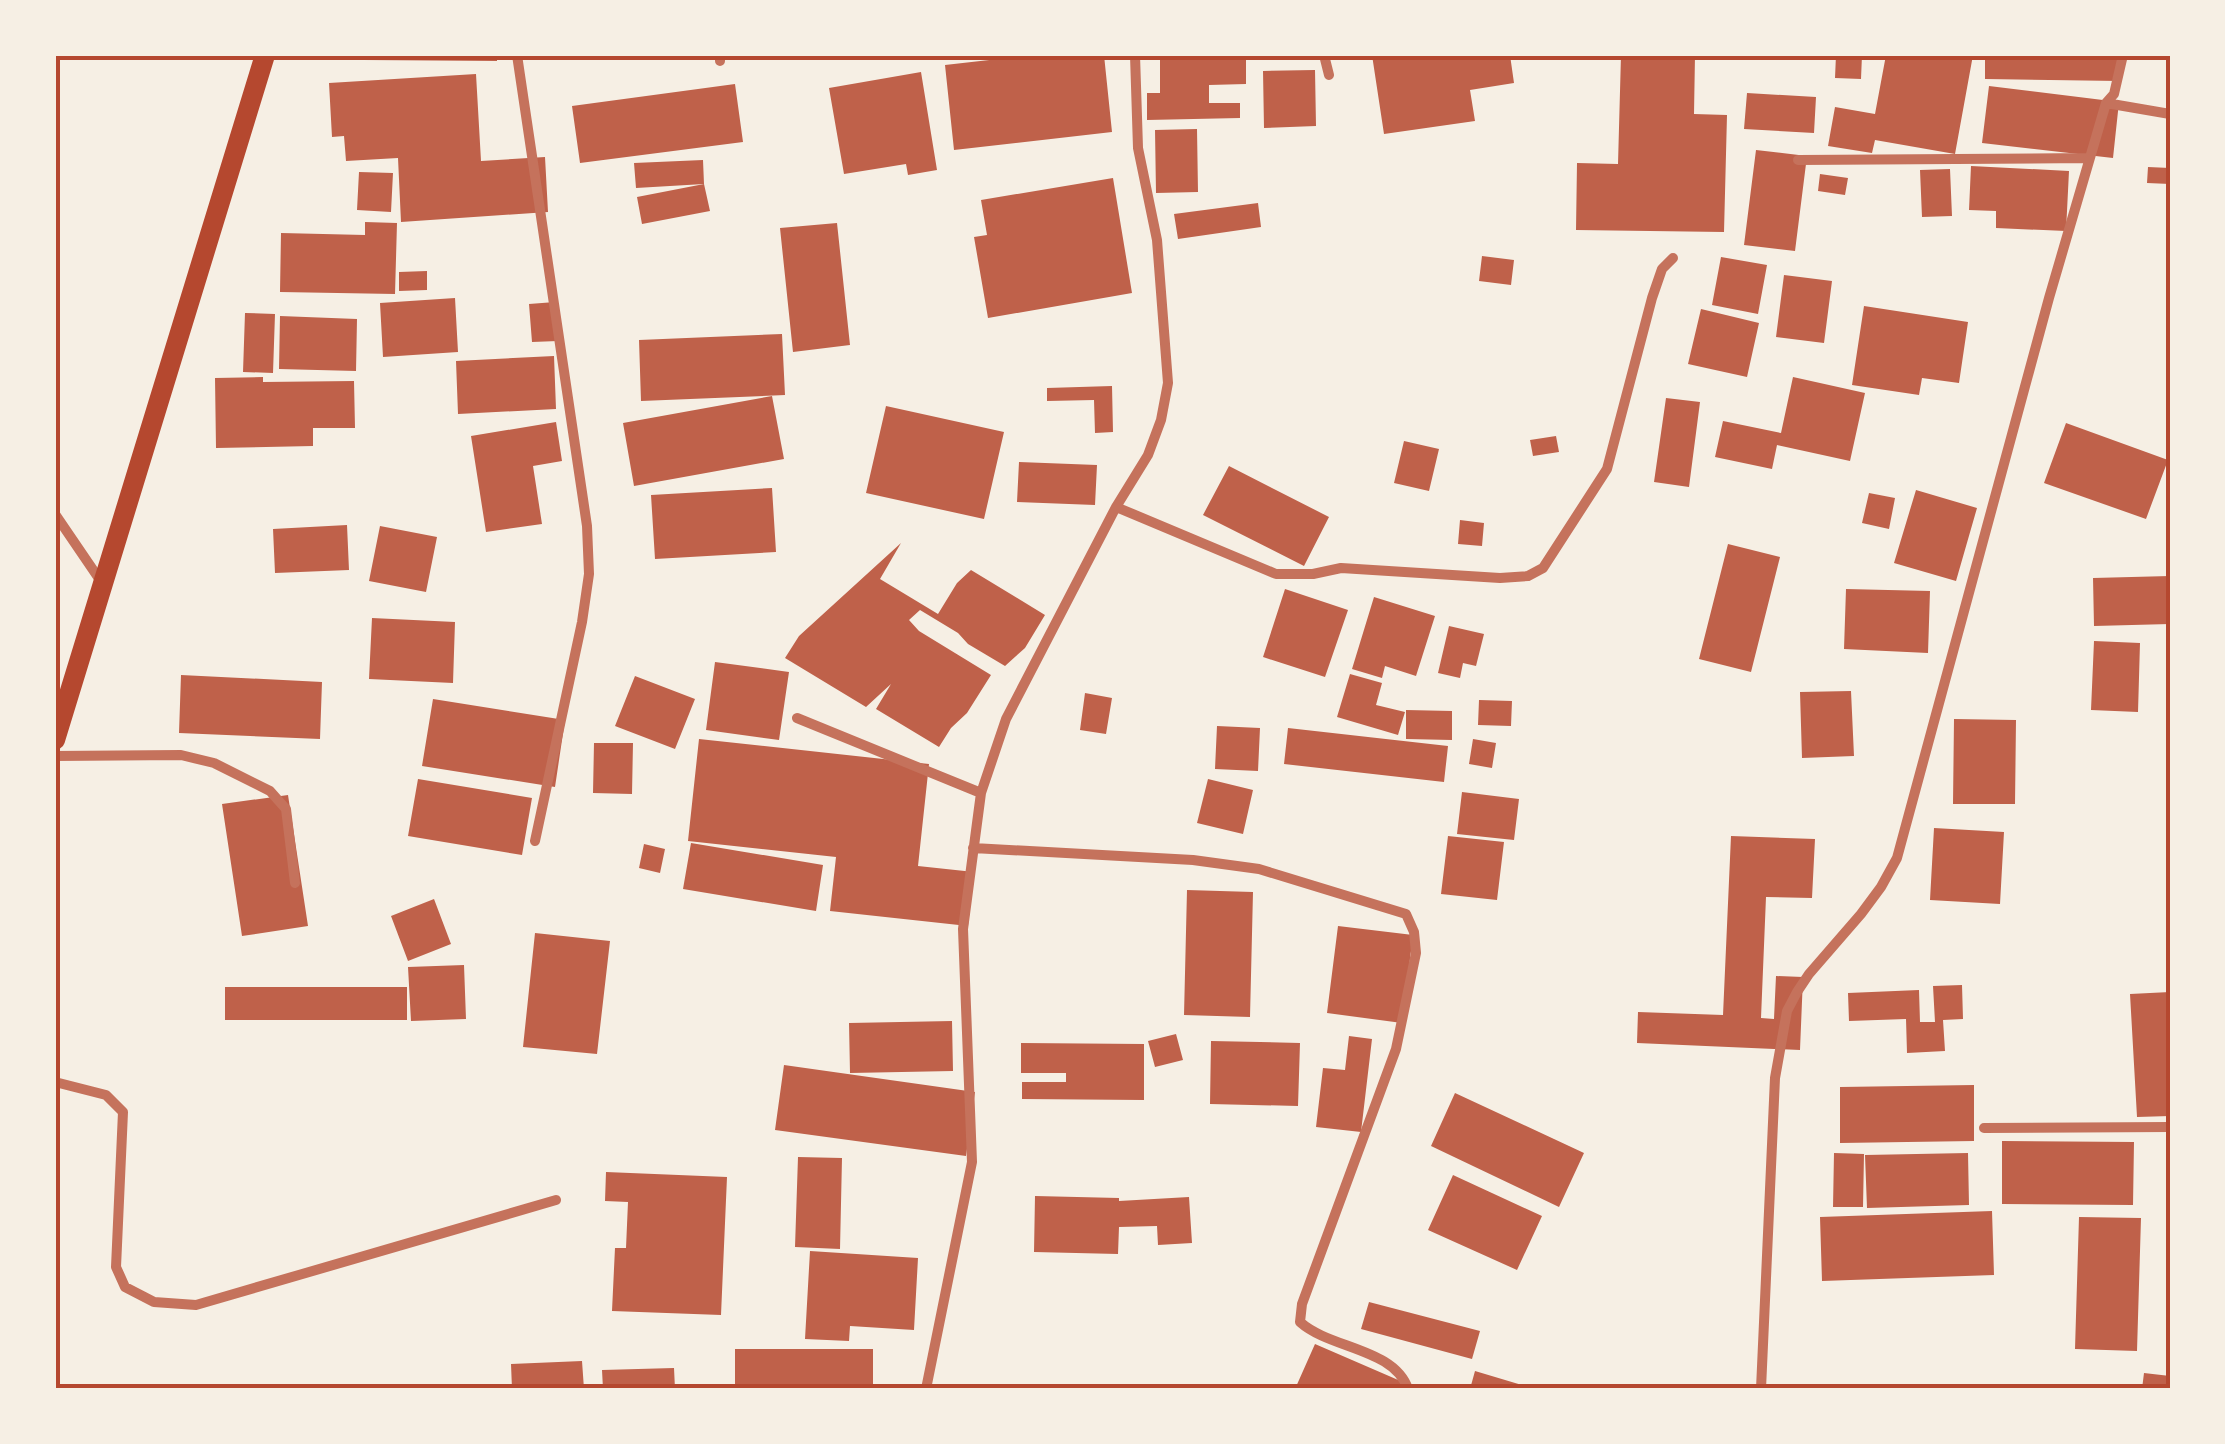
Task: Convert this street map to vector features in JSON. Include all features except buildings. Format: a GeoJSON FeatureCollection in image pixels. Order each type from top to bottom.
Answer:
{"type":"FeatureCollection","features":[{"type":"Feature","properties":{"kind":"main road"},"geometry":{"type":"LineString","coordinates":[[55,740],[265,55]]}},
{"type":"Feature","properties":{"kind":"street"},"geometry":{"type":"LineString","coordinates":[[518,55],[586,526],[589,574],[536,842]]}},
{"type":"Feature","properties":{"kind":"street"},"geometry":{"type":"LineString","coordinates":[[926,1389],[972,1162],[963,929],[980,793],[1006,719],[1116,507],[1148,455],[1161,420],[1168,383],[1156,240],[1138,148],[1135,55]]}},
{"type":"Feature","properties":{"kind":"street"},"geometry":{"type":"LineString","coordinates":[[1324,55],[1329,75]]}},
{"type":"Feature","properties":{"kind":"street"},"geometry":{"type":"LineString","coordinates":[[1760,1389],[1775,1078],[1787,1011],[1796,992],[1861,914],[1897,858],[2089,158],[2106,103],[2114,94],[2124,55]]}},
{"type":"Feature","properties":{"kind":"street"},"geometry":{"type":"LineString","coordinates":[[2106,103],[2170,114]]}},
{"type":"Feature","properties":{"kind":"street"},"geometry":{"type":"LineString","coordinates":[[1798,160],[2089,158]]}},
{"type":"Feature","properties":{"kind":"street"},"geometry":{"type":"LineString","coordinates":[[1116,507],[1276,574],[1313,574],[1341,568],[1500,578],[1528,576],[1543,568],[1606,469],[1652,298],[1662,269],[1673,258]]}},
{"type":"Feature","properties":{"kind":"street"},"geometry":{"type":"LineString","coordinates":[[55,514],[102,584]]}},
{"type":"Feature","properties":{"kind":"street"},"geometry":{"type":"LineString","coordinates":[[797,718],[980,793]]}},
{"type":"Feature","properties":{"kind":"street"},"geometry":{"type":"LineString","coordinates":[[55,756],[181,754],[214,763],[270,791],[286,809],[295,883]]}},
{"type":"Feature","properties":{"kind":"street"},"geometry":{"type":"LineString","coordinates":[[973,848],[1193,860],[1242,867],[1406,914],[1416,953],[1396,1049],[1302,1304],[1300,1322],[1311,1332],[1383,1360],[1396,1370],[1408,1389]]}},
{"type":"Feature","properties":{"kind":"street"},"geometry":{"type":"LineString","coordinates":[[55,1082],[106,1096],[123,1112],[116,1267],[125,1287],[154,1302],[196,1305],[556,1200]]}},
{"type":"Feature","properties":{"kind":"street"},"geometry":{"type":"LineString","coordinates":[[1984,1128],[2170,1127]]}}]}
